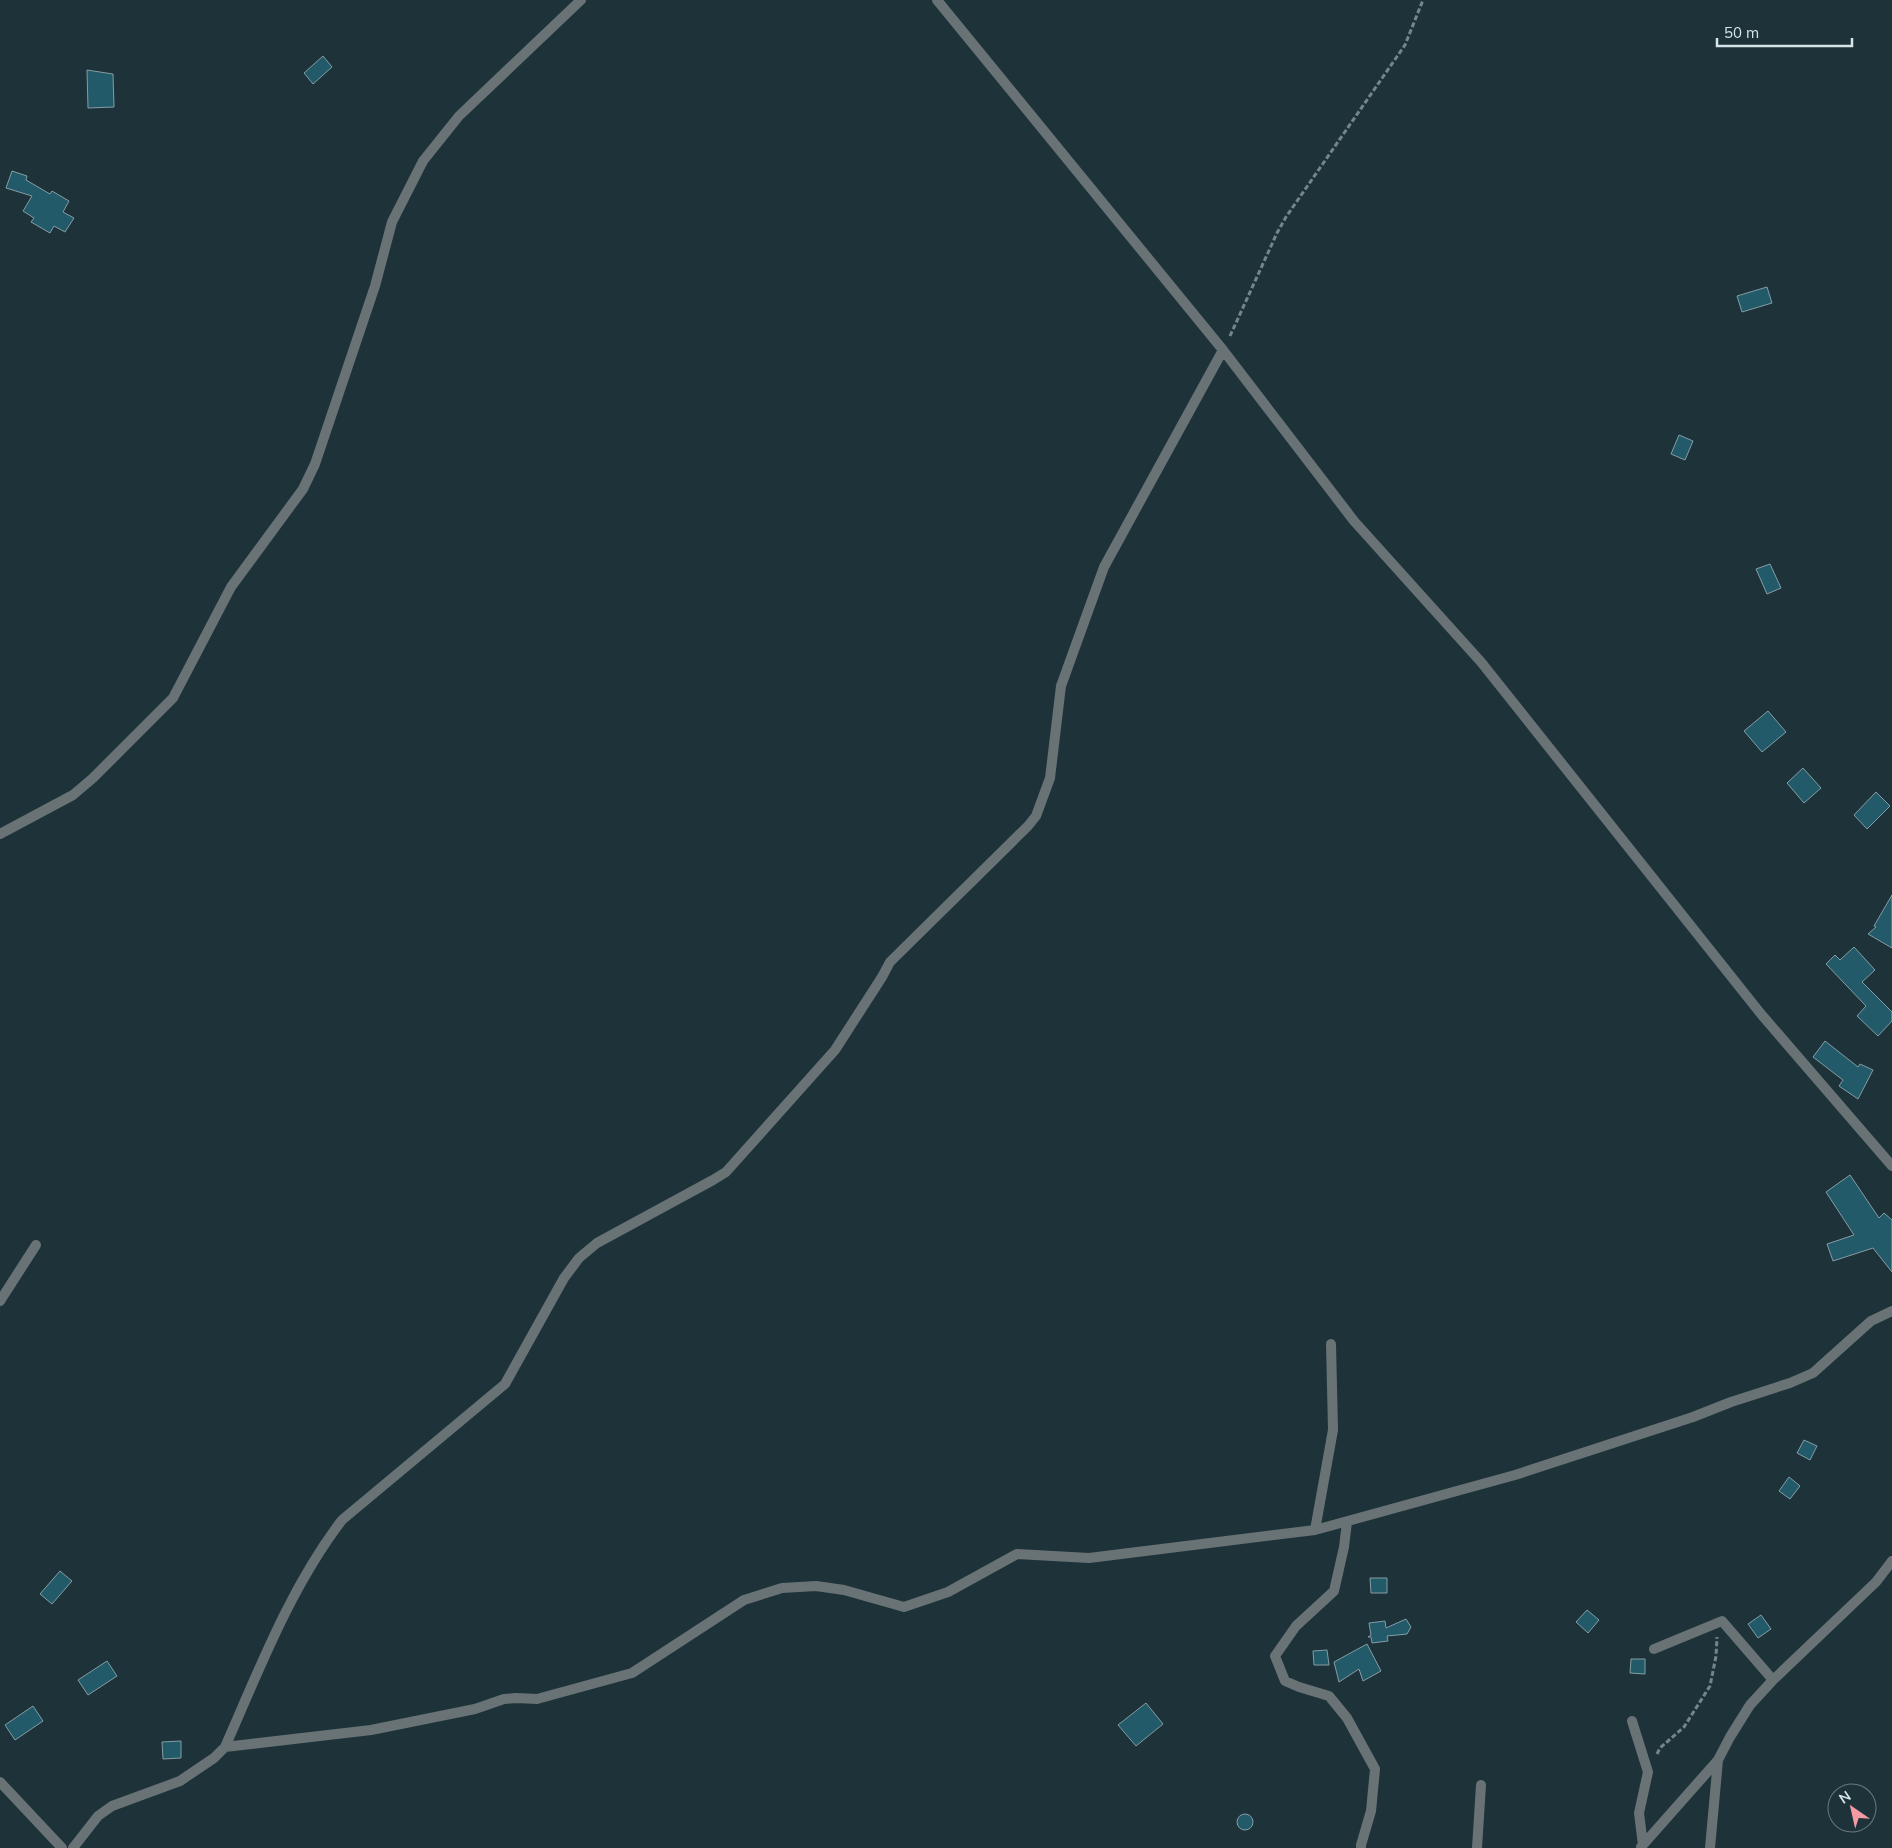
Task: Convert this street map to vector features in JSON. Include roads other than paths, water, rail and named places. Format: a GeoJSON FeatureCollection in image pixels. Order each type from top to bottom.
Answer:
{"type":"FeatureCollection","features":[{"type":"Feature","properties":{"kind":"street"},"geometry":{"type":"LineString","coordinates":[[0,834],[73,795],[93,778],[173,698],[231,587],[303,489],[315,464],[375,286],[392,222],[423,161],[458,116],[580,0]]}},
{"type":"Feature","properties":{"kind":"street"},"geometry":{"type":"LineString","coordinates":[[937,0],[1223,350],[1354,521],[1481,662],[1761,1014],[1892,1166]]}},
{"type":"Feature","properties":{"kind":"street"},"geometry":{"type":"LineString","coordinates":[[73,1848],[98,1816],[112,1806],[180,1781],[214,1758],[224,1747],[272,1640],[322,1546],[342,1520],[506,1384],[564,1278],[579,1258],[597,1243],[726,1172],[835,1050],[890,962],[1036,816],[1050,778],[1061,686],[1104,567],[1223,350]]}},
{"type":"Feature","properties":{"kind":"street"},"geometry":{"type":"LineString","coordinates":[[0,1301],[36,1245]]}},
{"type":"Feature","properties":{"kind":"street"},"geometry":{"type":"LineString","coordinates":[[224,1747],[371,1730],[475,1709],[504,1699],[537,1699],[632,1673],[744,1600],[782,1588],[816,1586],[844,1590],[904,1607],[948,1592],[1018,1554],[1089,1558],[1315,1530],[1347,1522],[1515,1475],[1790,1383],[1813,1373],[1871,1321],[1892,1310]]}},
{"type":"Feature","properties":{"kind":"street"},"geometry":{"type":"LineString","coordinates":[[1315,1530],[1332,1430],[1331,1344]]}},
{"type":"Feature","properties":{"kind":"street"},"geometry":{"type":"LineString","coordinates":[[1347,1522],[1344,1547],[1334,1591],[1296,1626],[1275,1656],[1285,1681],[1329,1696],[1347,1718],[1375,1769],[1371,1811],[1361,1848]]}},
{"type":"Feature","properties":{"kind":"street"},"geometry":{"type":"LineString","coordinates":[[1642,1847],[1718,1760],[1750,1705],[1773,1680],[1876,1582],[1892,1561]]}},
{"type":"Feature","properties":{"kind":"street"},"geometry":{"type":"LineString","coordinates":[[1654,1649],[1722,1621],[1773,1680]]}},
{"type":"Feature","properties":{"kind":"street"},"geometry":{"type":"LineString","coordinates":[[1632,1721],[1648,1772],[1639,1813],[1642,1847]]}},
{"type":"Feature","properties":{"kind":"street"},"geometry":{"type":"LineString","coordinates":[[1710,1848],[1718,1760]]}},
{"type":"Feature","properties":{"kind":"street"},"geometry":{"type":"LineString","coordinates":[[0,1782],[62,1848]]}},
{"type":"Feature","properties":{"kind":"street"},"geometry":{"type":"LineString","coordinates":[[1477,1848],[1480,1785]]}}]}
